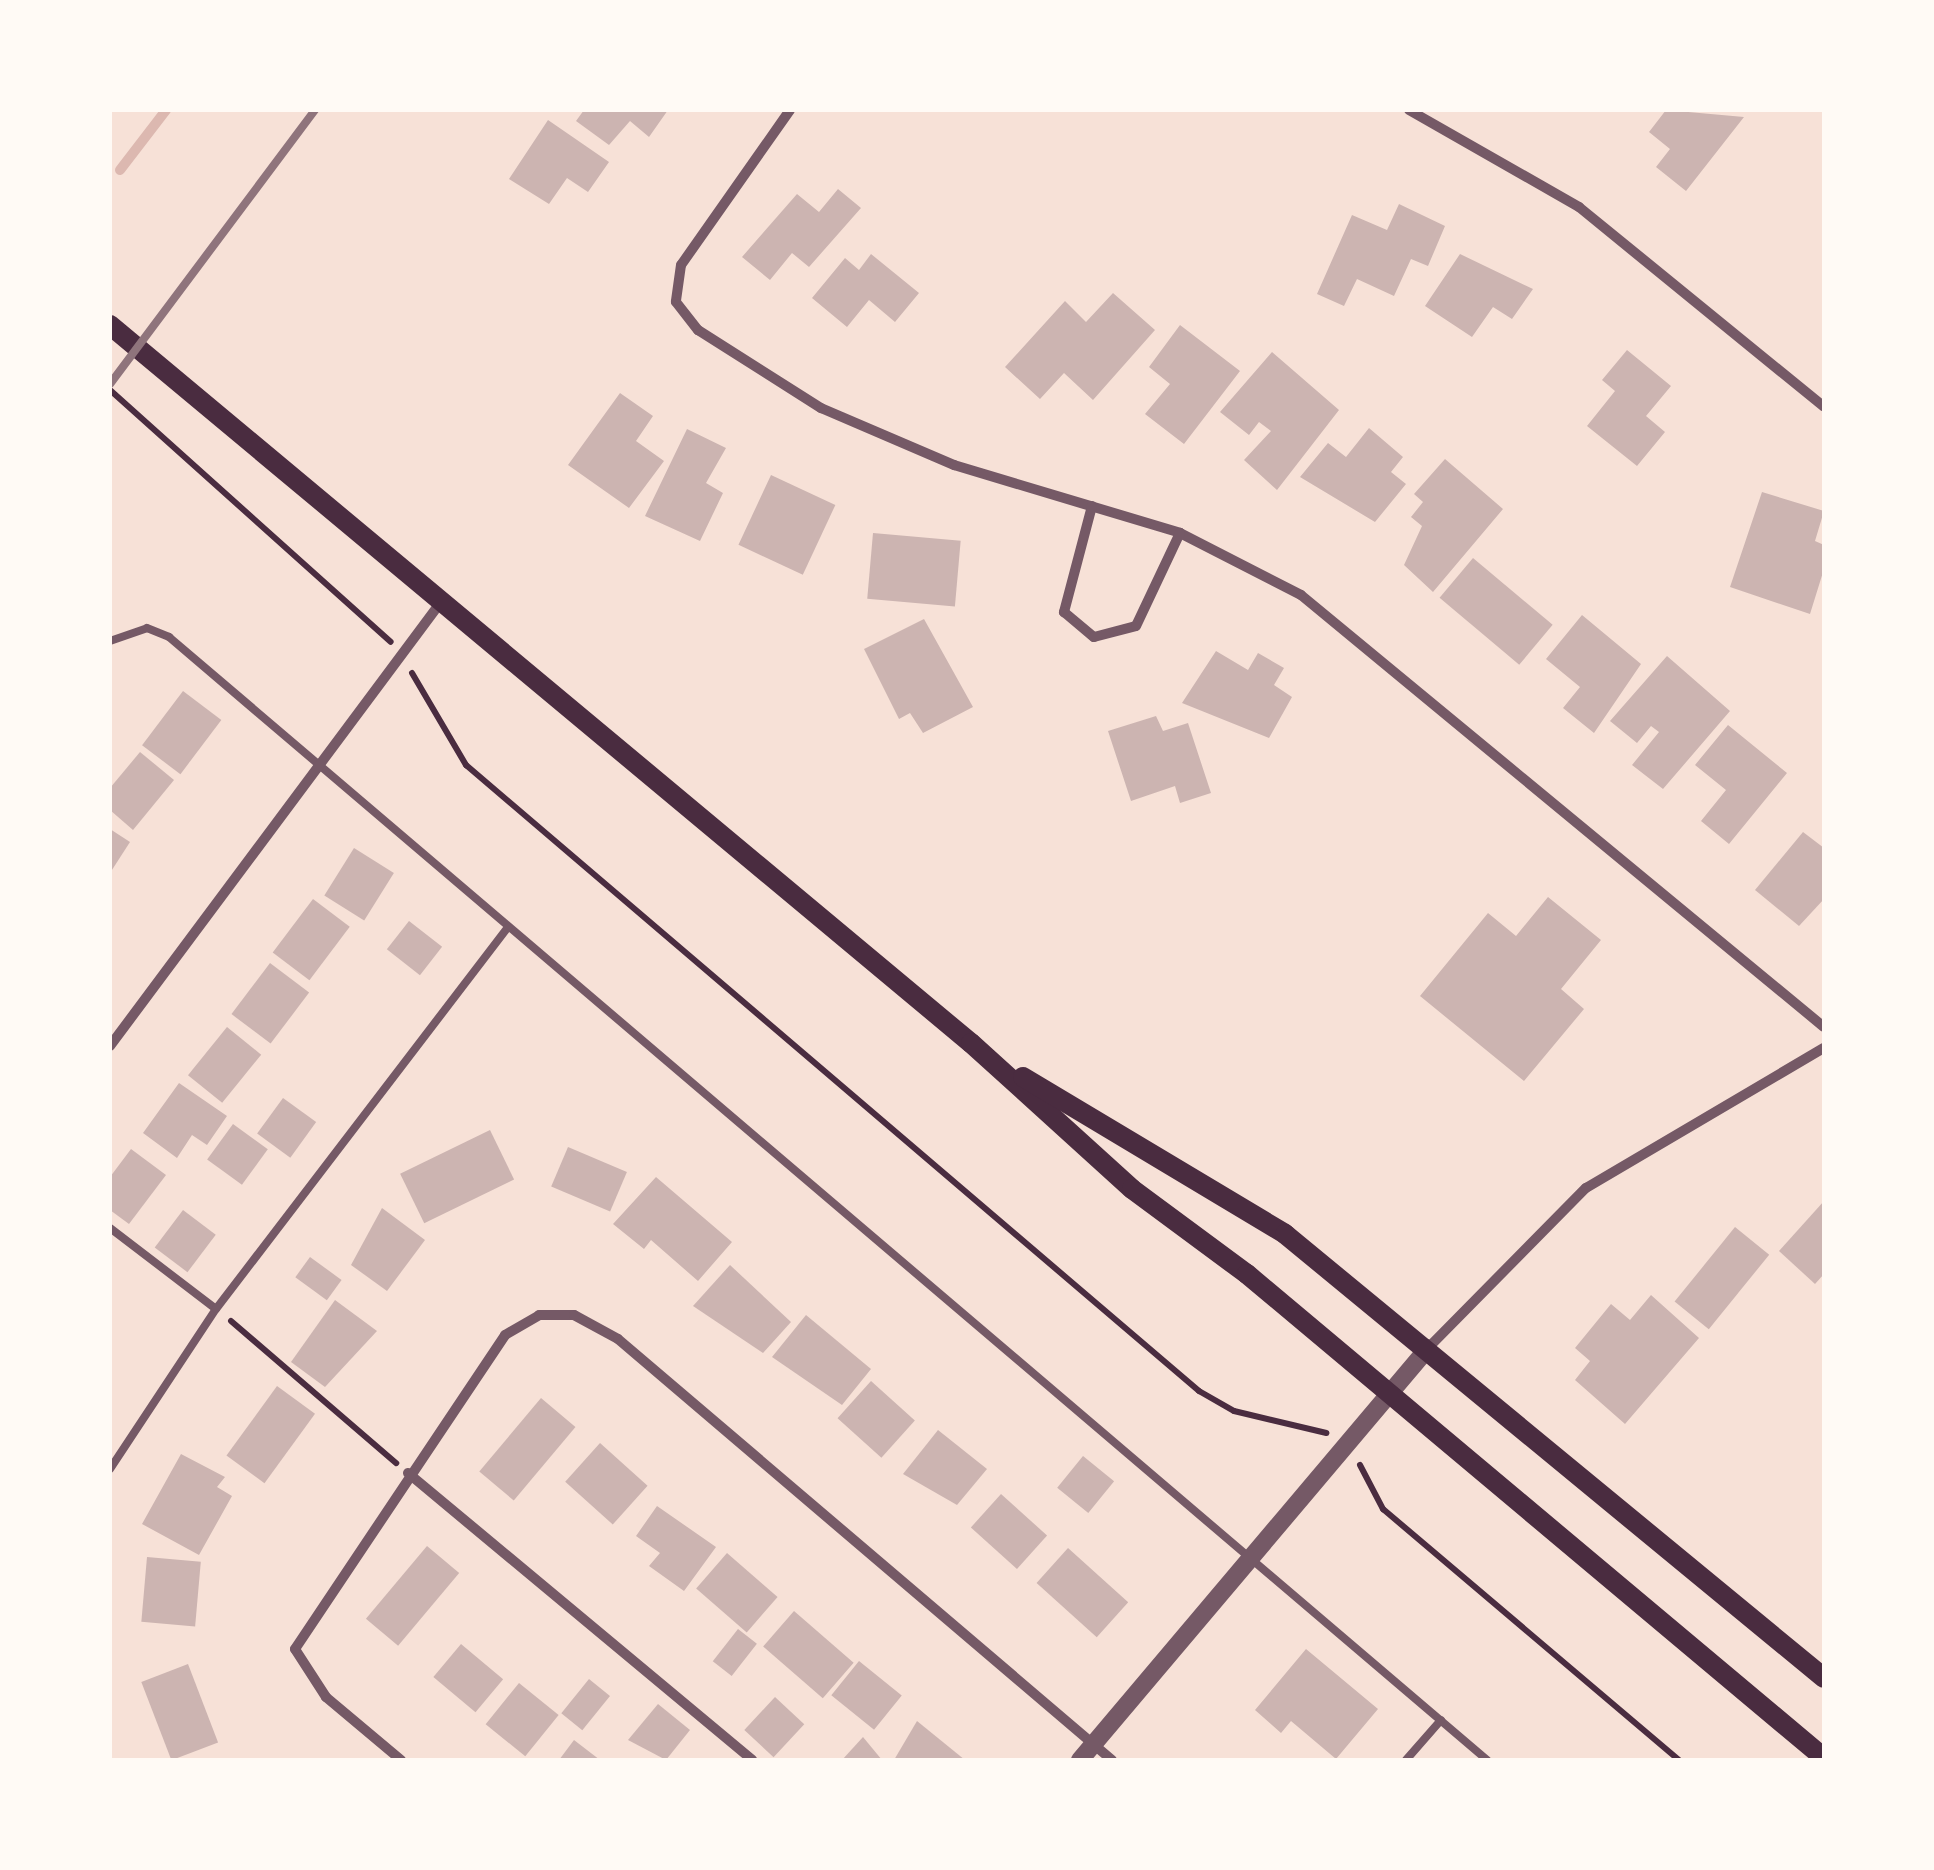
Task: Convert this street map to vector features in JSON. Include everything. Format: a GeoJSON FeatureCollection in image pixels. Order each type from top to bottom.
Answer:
{"type":"FeatureCollection","features":[{"type":"Feature","properties":{"kind":"main road"},"geometry":{"type":"LineString","coordinates":[[110,325],[971,1043],[1132,1189],[1389,1393],[1824,1758]]}},
{"type":"Feature","properties":{"kind":"main road"},"geometry":{"type":"LineString","coordinates":[[971,1043],[1285,1234],[1824,1678]]}},
{"type":"Feature","properties":{"kind":"street"},"geometry":{"type":"LineString","coordinates":[[790,110],[711,213],[681,265],[676,302],[737,359],[821,408],[954,465],[1180,533],[1301,595],[1379,653],[1824,1027]]}},
{"type":"Feature","properties":{"kind":"street"},"geometry":{"type":"LineString","coordinates":[[1409,110],[1579,207],[1824,407]]}},
{"type":"Feature","properties":{"kind":"street"},"geometry":{"type":"LineString","coordinates":[[1092,506],[1064,612],[1094,636],[1136,626],[1180,533]]}},
{"type":"Feature","properties":{"kind":"street"},"geometry":{"type":"LineString","coordinates":[[110,1046],[318,761],[441,602]]}},
{"type":"Feature","properties":{"kind":"street"},"geometry":{"type":"LineString","coordinates":[[1080,1760],[1428,1348],[1586,1188],[1824,1048]]}},
{"type":"Feature","properties":{"kind":"street"},"geometry":{"type":"LineString","coordinates":[[401,1760],[326,1697],[295,1649],[408,1473],[505,1335],[539,1316],[574,1315],[618,1339],[1112,1760]]}},
{"type":"Feature","properties":{"kind":"street"},"geometry":{"type":"LineString","coordinates":[[408,1473],[752,1760]]}},
{"type":"Feature","properties":{"kind":"lane"},"geometry":{"type":"LineString","coordinates":[[110,640],[148,628],[169,636],[1488,1760]]}},
{"type":"Feature","properties":{"kind":"lane"},"geometry":{"type":"LineString","coordinates":[[110,1469],[216,1309],[508,926]]}},
{"type":"Feature","properties":{"kind":"lane"},"geometry":{"type":"LineString","coordinates":[[110,1228],[216,1309]]}},
{"type":"Feature","properties":{"kind":"lane"},"geometry":{"type":"LineString","coordinates":[[1406,1760],[1441,1720]]}},
{"type":"Feature","properties":{"kind":"path"},"geometry":{"type":"LineString","coordinates":[[110,390],[402,654],[466,765],[1199,1390],[1259,1419],[1324,1431]]}},
{"type":"Feature","properties":{"kind":"path"},"geometry":{"type":"LineString","coordinates":[[216,1309],[408,1473]]}},
{"type":"Feature","properties":{"kind":"path"},"geometry":{"type":"LineString","coordinates":[[1370,1473],[1383,1510],[1678,1760]]}},
{"type":"Feature","properties":{"kind":"building"},"geometry":{"type":"Polygon","coordinates":[[[584,110],[668,110],[649,137],[630,121],[609,145],[576,121],[584,110]]]}},
{"type":"Feature","properties":{"kind":"building"},"geometry":{"type":"Polygon","coordinates":[[[1666,110],[1744,117],[1686,191],[1656,167],[1670,149],[1649,132],[1666,110]]]}},
{"type":"Feature","properties":{"kind":"building"},"geometry":{"type":"Polygon","coordinates":[[[548,120],[609,162],[588,192],[567,178],[549,204],[509,179],[548,120]]]}},
{"type":"Feature","properties":{"kind":"building"},"geometry":{"type":"Polygon","coordinates":[[[838,189],[861,208],[809,267],[792,253],[770,280],[742,257],[797,194],[819,212],[838,189]]]}},
{"type":"Feature","properties":{"kind":"building"},"geometry":{"type":"Polygon","coordinates":[[[1399,204],[1445,226],[1428,266],[1411,259],[1394,296],[1357,279],[1344,306],[1317,294],[1352,215],[1387,230],[1399,204]]]}},
{"type":"Feature","properties":{"kind":"building"},"geometry":{"type":"Polygon","coordinates":[[[871,254],[919,293],[895,322],[869,300],[847,327],[812,298],[845,258],[859,270],[871,254]]]}},
{"type":"Feature","properties":{"kind":"building"},"geometry":{"type":"Polygon","coordinates":[[[1460,254],[1533,289],[1512,319],[1493,307],[1472,337],[1425,306],[1460,254]]]}},
{"type":"Feature","properties":{"kind":"building"},"geometry":{"type":"Polygon","coordinates":[[[1113,293],[1155,330],[1093,400],[1064,373],[1040,399],[1005,367],[1065,301],[1086,322],[1113,293]]]}},
{"type":"Feature","properties":{"kind":"building"},"geometry":{"type":"Polygon","coordinates":[[[1180,325],[1240,371],[1184,444],[1145,414],[1170,384],[1149,367],[1180,325]]]}},
{"type":"Feature","properties":{"kind":"building"},"geometry":{"type":"Polygon","coordinates":[[[1627,350],[1671,386],[1646,416],[1665,432],[1637,466],[1587,426],[1615,391],[1602,380],[1627,350]]]}},
{"type":"Feature","properties":{"kind":"building"},"geometry":{"type":"Polygon","coordinates":[[[1272,352],[1339,410],[1277,490],[1244,460],[1271,431],[1259,422],[1249,435],[1220,412],[1272,352]]]}},
{"type":"Feature","properties":{"kind":"building"},"geometry":{"type":"Polygon","coordinates":[[[620,393],[653,416],[636,441],[664,461],[629,508],[568,465],[620,393]]]}},
{"type":"Feature","properties":{"kind":"building"},"geometry":{"type":"Polygon","coordinates":[[[1369,428],[1403,457],[1391,472],[1406,484],[1375,522],[1300,477],[1328,443],[1346,457],[1369,428]]]}},
{"type":"Feature","properties":{"kind":"building"},"geometry":{"type":"Polygon","coordinates":[[[687,429],[726,448],[706,483],[723,493],[700,541],[645,516],[687,429]]]}},
{"type":"Feature","properties":{"kind":"building"},"geometry":{"type":"Polygon","coordinates":[[[1445,459],[1503,509],[1433,592],[1404,565],[1422,526],[1411,517],[1423,502],[1414,494],[1445,459]]]}},
{"type":"Feature","properties":{"kind":"building"},"geometry":{"type":"Polygon","coordinates":[[[771,475],[835,505],[803,575],[738,545],[771,475]]]}},
{"type":"Feature","properties":{"kind":"building"},"geometry":{"type":"Polygon","coordinates":[[[1762,492],[1824,511],[1815,541],[1824,545],[1824,569],[1810,614],[1730,587],[1762,492]]]}},
{"type":"Feature","properties":{"kind":"building"},"geometry":{"type":"Polygon","coordinates":[[[873,533],[961,541],[955,606],[867,599],[873,533]]]}},
{"type":"Feature","properties":{"kind":"building"},"geometry":{"type":"Polygon","coordinates":[[[1473,558],[1553,625],[1519,665],[1440,598],[1473,558]]]}},
{"type":"Feature","properties":{"kind":"building"},"geometry":{"type":"Polygon","coordinates":[[[1582,615],[1641,664],[1594,733],[1563,708],[1580,687],[1546,659],[1582,615]]]}},
{"type":"Feature","properties":{"kind":"building"},"geometry":{"type":"Polygon","coordinates":[[[924,619],[973,707],[923,733],[910,713],[899,719],[864,649],[924,619]]]}},
{"type":"Feature","properties":{"kind":"building"},"geometry":{"type":"Polygon","coordinates":[[[1216,651],[1248,670],[1258,653],[1284,668],[1274,685],[1292,697],[1269,738],[1182,703],[1216,651]]]}},
{"type":"Feature","properties":{"kind":"building"},"geometry":{"type":"Polygon","coordinates":[[[1667,656],[1730,711],[1663,789],[1632,765],[1659,732],[1651,726],[1637,743],[1610,721],[1667,656]]]}},
{"type":"Feature","properties":{"kind":"building"},"geometry":{"type":"Polygon","coordinates":[[[183,691],[221,720],[180,774],[142,745],[183,691]]]}},
{"type":"Feature","properties":{"kind":"building"},"geometry":{"type":"Polygon","coordinates":[[[1156,716],[1163,731],[1188,723],[1211,793],[1180,803],[1175,786],[1131,801],[1108,731],[1156,716]]]}},
{"type":"Feature","properties":{"kind":"building"},"geometry":{"type":"Polygon","coordinates":[[[1728,725],[1787,773],[1729,844],[1701,821],[1726,790],[1695,765],[1728,725]]]}},
{"type":"Feature","properties":{"kind":"building"},"geometry":{"type":"Polygon","coordinates":[[[140,752],[174,780],[133,830],[110,810],[110,788],[140,752]]]}},
{"type":"Feature","properties":{"kind":"building"},"geometry":{"type":"Polygon","coordinates":[[[110,829],[130,842],[110,873],[110,829]]]}},
{"type":"Feature","properties":{"kind":"building"},"geometry":{"type":"Polygon","coordinates":[[[1803,832],[1824,848],[1824,899],[1799,926],[1755,890],[1803,832]]]}},
{"type":"Feature","properties":{"kind":"building"},"geometry":{"type":"Polygon","coordinates":[[[354,848],[394,873],[364,920],[324,895],[354,848]]]}},
{"type":"Feature","properties":{"kind":"building"},"geometry":{"type":"Polygon","coordinates":[[[1548,897],[1601,940],[1561,989],[1584,1009],[1524,1081],[1420,996],[1488,913],[1516,936],[1548,897]]]}},
{"type":"Feature","properties":{"kind":"building"},"geometry":{"type":"Polygon","coordinates":[[[313,899],[350,927],[309,980],[273,953],[313,899]]]}},
{"type":"Feature","properties":{"kind":"building"},"geometry":{"type":"Polygon","coordinates":[[[409,921],[442,947],[420,975],[387,949],[409,921]]]}},
{"type":"Feature","properties":{"kind":"building"},"geometry":{"type":"Polygon","coordinates":[[[270,963],[309,992],[271,1044],[231,1014],[270,963]]]}},
{"type":"Feature","properties":{"kind":"building"},"geometry":{"type":"Polygon","coordinates":[[[227,1027],[261,1055],[222,1103],[188,1075],[227,1027]]]}},
{"type":"Feature","properties":{"kind":"building"},"geometry":{"type":"Polygon","coordinates":[[[179,1083],[227,1116],[207,1145],[192,1135],[177,1158],[143,1133],[179,1083]]]}},
{"type":"Feature","properties":{"kind":"building"},"geometry":{"type":"Polygon","coordinates":[[[283,1098],[316,1122],[290,1158],[257,1134],[283,1098]]]}},
{"type":"Feature","properties":{"kind":"building"},"geometry":{"type":"Polygon","coordinates":[[[233,1124],[268,1149],[242,1185],[207,1160],[233,1124]]]}},
{"type":"Feature","properties":{"kind":"building"},"geometry":{"type":"Polygon","coordinates":[[[490,1130],[514,1179],[424,1223],[400,1174],[490,1130]]]}},
{"type":"Feature","properties":{"kind":"building"},"geometry":{"type":"Polygon","coordinates":[[[568,1147],[627,1172],[610,1212],[551,1187],[568,1147]]]}},
{"type":"Feature","properties":{"kind":"building"},"geometry":{"type":"Polygon","coordinates":[[[131,1149],[166,1175],[129,1224],[110,1210],[110,1177],[131,1149]]]}},
{"type":"Feature","properties":{"kind":"building"},"geometry":{"type":"Polygon","coordinates":[[[656,1177],[732,1242],[698,1281],[651,1240],[644,1249],[613,1224],[656,1177]]]}},
{"type":"Feature","properties":{"kind":"building"},"geometry":{"type":"Polygon","coordinates":[[[1824,1201],[1824,1274],[1815,1284],[1779,1251],[1824,1201]]]}},
{"type":"Feature","properties":{"kind":"building"},"geometry":{"type":"Polygon","coordinates":[[[382,1208],[425,1240],[387,1291],[351,1265],[382,1208]]]}},
{"type":"Feature","properties":{"kind":"building"},"geometry":{"type":"Polygon","coordinates":[[[183,1210],[216,1235],[187,1272],[155,1248],[183,1210]]]}},
{"type":"Feature","properties":{"kind":"building"},"geometry":{"type":"Polygon","coordinates":[[[1735,1227],[1769,1255],[1709,1329],[1675,1302],[1735,1227]]]}},
{"type":"Feature","properties":{"kind":"building"},"geometry":{"type":"Polygon","coordinates":[[[310,1257],[342,1280],[327,1300],[295,1277],[310,1257]]]}},
{"type":"Feature","properties":{"kind":"building"},"geometry":{"type":"Polygon","coordinates":[[[730,1265],[791,1322],[763,1353],[693,1306],[730,1265]]]}},
{"type":"Feature","properties":{"kind":"building"},"geometry":{"type":"Polygon","coordinates":[[[1651,1295],[1699,1338],[1625,1424],[1575,1380],[1590,1361],[1575,1348],[1611,1304],[1630,1320],[1651,1295]]]}},
{"type":"Feature","properties":{"kind":"building"},"geometry":{"type":"Polygon","coordinates":[[[335,1300],[377,1331],[325,1387],[291,1362],[335,1300]]]}},
{"type":"Feature","properties":{"kind":"building"},"geometry":{"type":"Polygon","coordinates":[[[806,1315],[871,1369],[842,1405],[772,1357],[806,1315]]]}},
{"type":"Feature","properties":{"kind":"building"},"geometry":{"type":"Polygon","coordinates":[[[871,1381],[915,1420],[881,1458],[838,1418],[871,1381]]]}},
{"type":"Feature","properties":{"kind":"building"},"geometry":{"type":"Polygon","coordinates":[[[277,1386],[315,1414],[264,1483],[226,1456],[277,1386]]]}},
{"type":"Feature","properties":{"kind":"building"},"geometry":{"type":"Polygon","coordinates":[[[541,1398],[575,1427],[514,1500],[479,1472],[541,1398]]]}},
{"type":"Feature","properties":{"kind":"building"},"geometry":{"type":"Polygon","coordinates":[[[938,1430],[987,1469],[957,1505],[903,1474],[938,1430]]]}},
{"type":"Feature","properties":{"kind":"building"},"geometry":{"type":"Polygon","coordinates":[[[600,1443],[648,1486],[613,1524],[565,1482],[600,1443]]]}},
{"type":"Feature","properties":{"kind":"building"},"geometry":{"type":"Polygon","coordinates":[[[181,1454],[225,1477],[217,1487],[232,1496],[199,1555],[142,1524],[181,1454]]]}},
{"type":"Feature","properties":{"kind":"building"},"geometry":{"type":"Polygon","coordinates":[[[1083,1456],[1114,1481],[1088,1513],[1057,1488],[1083,1456]]]}},
{"type":"Feature","properties":{"kind":"building"},"geometry":{"type":"Polygon","coordinates":[[[1001,1494],[1047,1535],[1017,1569],[971,1527],[1001,1494]]]}},
{"type":"Feature","properties":{"kind":"building"},"geometry":{"type":"Polygon","coordinates":[[[657,1506],[716,1547],[684,1591],[649,1566],[660,1553],[636,1536],[657,1506]]]}},
{"type":"Feature","properties":{"kind":"building"},"geometry":{"type":"Polygon","coordinates":[[[427,1546],[459,1573],[398,1646],[366,1619],[427,1546]]]}},
{"type":"Feature","properties":{"kind":"building"},"geometry":{"type":"Polygon","coordinates":[[[1068,1548],[1128,1602],[1097,1637],[1037,1583],[1068,1548]]]}},
{"type":"Feature","properties":{"kind":"building"},"geometry":{"type":"Polygon","coordinates":[[[727,1553],[778,1597],[747,1632],[696,1588],[727,1553]]]}},
{"type":"Feature","properties":{"kind":"building"},"geometry":{"type":"Polygon","coordinates":[[[147,1557],[201,1562],[195,1626],[141,1622],[147,1557]]]}},
{"type":"Feature","properties":{"kind":"building"},"geometry":{"type":"Polygon","coordinates":[[[794,1611],[854,1663],[823,1698],[763,1646],[794,1611]]]}},
{"type":"Feature","properties":{"kind":"building"},"geometry":{"type":"Polygon","coordinates":[[[738,1629],[757,1644],[732,1676],[713,1661],[738,1629]]]}},
{"type":"Feature","properties":{"kind":"building"},"geometry":{"type":"Polygon","coordinates":[[[461,1644],[503,1679],[475,1712],[433,1677],[461,1644]]]}},
{"type":"Feature","properties":{"kind":"building"},"geometry":{"type":"Polygon","coordinates":[[[1306,1649],[1378,1709],[1336,1759],[1291,1721],[1281,1733],[1255,1710],[1306,1649]]]}},
{"type":"Feature","properties":{"kind":"building"},"geometry":{"type":"Polygon","coordinates":[[[859,1661],[902,1696],[874,1730],[831,1695],[859,1661]]]}},
{"type":"Feature","properties":{"kind":"building"},"geometry":{"type":"Polygon","coordinates":[[[188,1664],[218,1742],[171,1760],[141,1682],[188,1664]]]}},
{"type":"Feature","properties":{"kind":"building"},"geometry":{"type":"Polygon","coordinates":[[[589,1679],[610,1696],[582,1730],[561,1713],[589,1679]]]}},
{"type":"Feature","properties":{"kind":"building"},"geometry":{"type":"Polygon","coordinates":[[[519,1683],[559,1715],[525,1756],[486,1724],[519,1683]]]}},
{"type":"Feature","properties":{"kind":"building"},"geometry":{"type":"Polygon","coordinates":[[[775,1697],[804,1724],[774,1757],[744,1730],[775,1697]]]}},
{"type":"Feature","properties":{"kind":"building"},"geometry":{"type":"Polygon","coordinates":[[[658,1704],[690,1730],[666,1760],[628,1740],[658,1704]]]}},
{"type":"Feature","properties":{"kind":"building"},"geometry":{"type":"Polygon","coordinates":[[[917,1721],[965,1760],[894,1760],[917,1721]]]}},
{"type":"Feature","properties":{"kind":"building"},"geometry":{"type":"Polygon","coordinates":[[[863,1737],[882,1760],[842,1760],[863,1737]]]}},
{"type":"Feature","properties":{"kind":"building"},"geometry":{"type":"Polygon","coordinates":[[[574,1740],[600,1760],[559,1760],[574,1740]]]}},
{"type":"Feature","properties":{"kind":"waterway"},"geometry":{"type":"LineString","coordinates":[[120,170],[166,110]]}},
{"type":"Feature","properties":{"kind":"railway"},"geometry":{"type":"LineString","coordinates":[[110,384],[315,110]]}}]}
